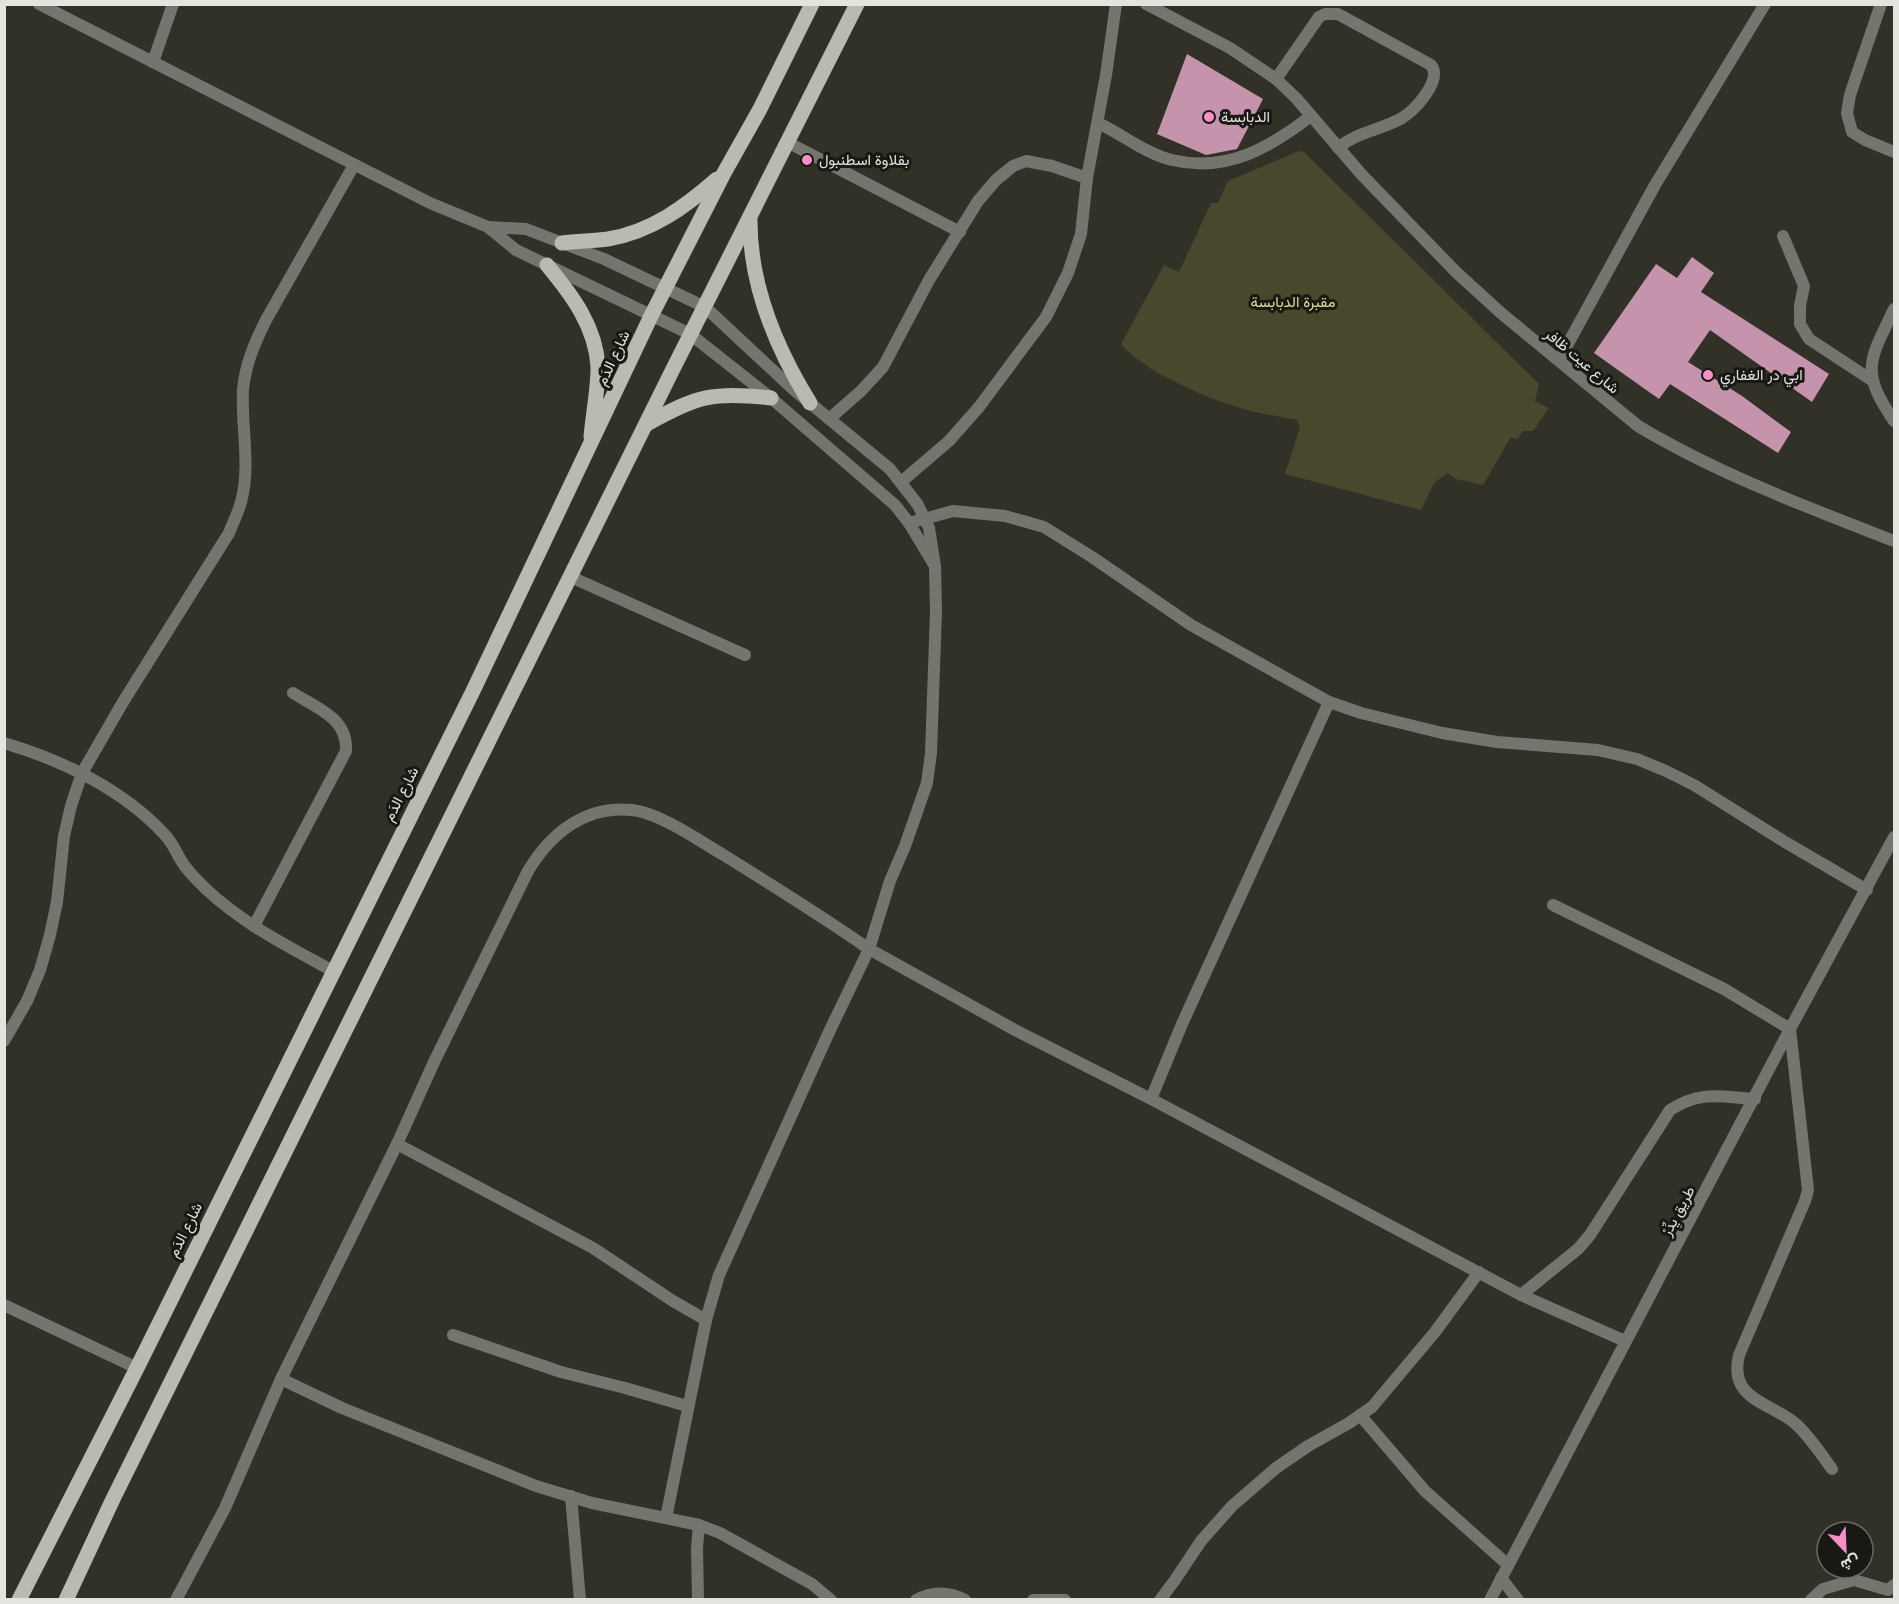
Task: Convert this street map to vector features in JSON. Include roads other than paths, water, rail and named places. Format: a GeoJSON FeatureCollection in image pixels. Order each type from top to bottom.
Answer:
{"type":"FeatureCollection","features":[{"type":"Feature","properties":{"kind":"main road","name":"شارع الدَم"},"geometry":{"type":"LineString","coordinates":[[19,1599],[137,1368],[473,691],[589,451],[652,314],[724,173],[760,110],[812,4]]}},
{"type":"Feature","properties":{"kind":"main road"},"geometry":{"type":"LineString","coordinates":[[66,1599],[123,1479],[690,334],[857,4]]}},
{"type":"Feature","properties":{"kind":"main road"},"geometry":{"type":"LineString","coordinates":[[562,243],[609,238],[638,231],[657,223],[692,201],[724,173]]}},
{"type":"Feature","properties":{"kind":"main road"},"geometry":{"type":"LineString","coordinates":[[750,215],[755,267],[765,308],[794,377],[810,403]]}},
{"type":"Feature","properties":{"kind":"main road"},"geometry":{"type":"LineString","coordinates":[[547,265],[575,300],[595,346],[598,367],[589,451]]}},
{"type":"Feature","properties":{"kind":"main road"},"geometry":{"type":"LineString","coordinates":[[647,424],[684,404],[711,395],[737,394],[771,398]]}},
{"type":"Feature","properties":{"kind":"street"},"geometry":{"type":"LineString","coordinates":[[39,4],[430,203],[488,227],[516,250],[690,334],[771,398],[887,498],[909,523],[935,566]]}},
{"type":"Feature","properties":{"kind":"street"},"geometry":{"type":"LineString","coordinates":[[153,62],[172,4]]}},
{"type":"Feature","properties":{"kind":"street"},"geometry":{"type":"LineString","coordinates":[[901,482],[949,441],[979,407],[1050,311],[1068,273],[1081,234],[1087,178],[1098,123],[1116,4]]}},
{"type":"Feature","properties":{"kind":"street","name":"شارع عيت ظافر"},"geometry":{"type":"LineString","coordinates":[[1146,4],[1230,48],[1276,79],[1397,213],[1456,272],[1501,313],[1638,426],[1741,478],[1894,541]]}},
{"type":"Feature","properties":{"kind":"street"},"geometry":{"type":"LineString","coordinates":[[1559,360],[1655,185],[1765,4]]}},
{"type":"Feature","properties":{"kind":"street"},"geometry":{"type":"LineString","coordinates":[[1881,4],[1858,69],[1847,113],[1852,132],[1894,152]]}},
{"type":"Feature","properties":{"kind":"street"},"geometry":{"type":"LineString","coordinates":[[1276,79],[1319,17],[1325,14],[1338,14],[1431,65],[1435,70],[1435,78],[1430,88],[1410,112],[1348,140],[1338,148]]}},
{"type":"Feature","properties":{"kind":"street"},"geometry":{"type":"LineString","coordinates":[[1098,123],[1171,160],[1215,164],[1259,152],[1311,116]]}},
{"type":"Feature","properties":{"kind":"street"},"geometry":{"type":"LineString","coordinates":[[787,142],[960,232]]}},
{"type":"Feature","properties":{"kind":"street"},"geometry":{"type":"LineString","coordinates":[[830,419],[861,392],[883,367],[929,280],[978,201],[996,180],[1026,161],[1087,178]]}},
{"type":"Feature","properties":{"kind":"street"},"geometry":{"type":"LineString","coordinates":[[4,1041],[27,1001],[40,970],[57,902],[64,836],[82,773],[123,702],[229,533],[241,502],[244,482],[243,389],[254,344],[354,165]]}},
{"type":"Feature","properties":{"kind":"street"},"geometry":{"type":"LineString","coordinates":[[488,227],[526,229],[604,259],[705,307],[810,403],[890,469],[925,518],[929,528],[935,566],[934,708],[927,783],[890,881],[869,949],[719,1275],[706,1320],[687,1406],[666,1518]]}},
{"type":"Feature","properties":{"kind":"street"},"geometry":{"type":"LineString","coordinates":[[1782,236],[1804,286],[1800,306],[1800,324],[1809,339],[1873,381]]}},
{"type":"Feature","properties":{"kind":"street"},"geometry":{"type":"LineString","coordinates":[[1894,309],[1872,360],[1873,381],[1879,399],[1894,421]]}},
{"type":"Feature","properties":{"kind":"street"},"geometry":{"type":"LineString","coordinates":[[909,523],[953,511],[1005,516],[1044,527],[1092,557],[1191,626],[1329,702],[1361,713],[1442,733],[1497,742],[1598,750],[1637,759],[1694,785],[1867,890]]}},
{"type":"Feature","properties":{"kind":"street"},"geometry":{"type":"LineString","coordinates":[[571,577],[745,655]]}},
{"type":"Feature","properties":{"kind":"street"},"geometry":{"type":"LineString","coordinates":[[254,926],[346,751],[347,738],[335,719],[293,693]]}},
{"type":"Feature","properties":{"kind":"street"},"geometry":{"type":"LineString","coordinates":[[1151,1099],[1182,1024],[1329,702]]}},
{"type":"Feature","properties":{"kind":"street"},"geometry":{"type":"LineString","coordinates":[[4,743],[55,761],[82,773],[104,787],[152,823],[171,843],[185,867],[207,890],[254,926],[289,948],[333,970]]}},
{"type":"Feature","properties":{"kind":"street"},"geometry":{"type":"LineString","coordinates":[[176,1599],[225,1508],[281,1379],[528,871],[549,841],[560,831],[584,817],[616,810],[648,813],[688,833],[756,874],[869,949],[1015,1030],[1151,1099],[1521,1295],[1625,1341]]}},
{"type":"Feature","properties":{"kind":"street","name":"طريق يِدِّرْ"},"geometry":{"type":"LineString","coordinates":[[1490,1599],[1790,1029],[1894,837]]}},
{"type":"Feature","properties":{"kind":"street"},"geometry":{"type":"LineString","coordinates":[[1553,905],[1724,989],[1790,1029],[1808,1190],[1736,1367],[1738,1382],[1755,1399],[1795,1424],[1832,1469]]}},
{"type":"Feature","properties":{"kind":"street"},"geometry":{"type":"LineString","coordinates":[[1521,1295],[1578,1249],[1590,1235],[1670,1110],[1685,1100],[1699,1096],[1755,1099]]}},
{"type":"Feature","properties":{"kind":"street"},"geometry":{"type":"LineString","coordinates":[[397,1144],[584,1243],[706,1320]]}},
{"type":"Feature","properties":{"kind":"street"},"geometry":{"type":"LineString","coordinates":[[1160,1599],[1201,1541],[1232,1506],[1276,1468],[1300,1451],[1372,1407],[1435,1332],[1479,1272]]}},
{"type":"Feature","properties":{"kind":"street"},"geometry":{"type":"LineString","coordinates":[[4,1305],[137,1368]]}},
{"type":"Feature","properties":{"kind":"street"},"geometry":{"type":"LineString","coordinates":[[453,1335],[561,1372],[687,1406]]}},
{"type":"Feature","properties":{"kind":"street"},"geometry":{"type":"LineString","coordinates":[[281,1379],[342,1408],[536,1486],[631,1512],[699,1525],[720,1533],[812,1584],[831,1599]]}},
{"type":"Feature","properties":{"kind":"street"},"geometry":{"type":"LineString","coordinates":[[1360,1416],[1425,1491],[1507,1564]]}},
{"type":"Feature","properties":{"kind":"street"},"geometry":{"type":"LineString","coordinates":[[571,1496],[580,1599]]}},
{"type":"Feature","properties":{"kind":"street"},"geometry":{"type":"LineString","coordinates":[[698,1599],[699,1525]]}},
{"type":"Feature","properties":{"kind":"street"},"geometry":{"type":"LineString","coordinates":[[1501,1578],[1518,1599]]}},
{"type":"Feature","properties":{"kind":"street"},"geometry":{"type":"LineString","coordinates":[[1811,1599],[1823,1589],[1854,1580],[1892,1592]]}},
{"type":"Feature","properties":{"kind":"street"},"geometry":{"type":"LineString","coordinates":[[915,1599],[943,1592],[965,1599]]}},
{"type":"Feature","properties":{"kind":"street"},"geometry":{"type":"LineString","coordinates":[[1033,1599],[1065,1599]]}},
{"type":"Feature","properties":{"kind":"place","name":"الدبابسة"},"geometry":{"type":"Point","coordinates":[1209,117]}},
{"type":"Feature","properties":{"kind":"place","name":"بقلاوة اسطنبول"},"geometry":{"type":"Point","coordinates":[807,160]}},
{"type":"Feature","properties":{"kind":"place","name":"ابي در الغفاري"},"geometry":{"type":"Point","coordinates":[1708,375]}},
{"type":"Feature","properties":{"kind":"park label","name":"مقبرة الدبابسة"},"geometry":{"type":"Point","coordinates":[1293,302]}}]}
